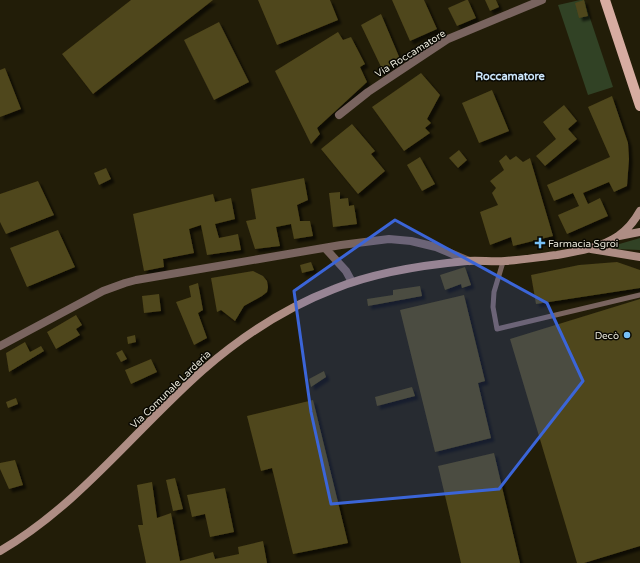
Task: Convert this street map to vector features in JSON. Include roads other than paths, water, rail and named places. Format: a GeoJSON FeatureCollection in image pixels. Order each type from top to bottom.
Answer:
{"type":"FeatureCollection","features":[{"type":"Feature","properties":{"kind":"main road"},"geometry":{"type":"LineString","coordinates":[[605,0],[640,106]]}},
{"type":"Feature","properties":{"kind":"street","name":"Via Roccamatore"},"geometry":{"type":"LineString","coordinates":[[339,115],[368,92],[448,39],[542,0]]}},
{"type":"Feature","properties":{"kind":"street","name":"Via Comunale Larderia"},"geometry":{"type":"LineString","coordinates":[[618,236],[634,221],[640,210]]}},
{"type":"Feature","properties":{"kind":"street","name":"Via Comunale Larderia"},"geometry":{"type":"LineString","coordinates":[[0,551],[34,529],[70,500],[188,384],[224,352],[248,335],[321,294],[352,282],[411,269],[469,261],[503,262],[527,260],[590,249],[618,236],[640,232]]}},
{"type":"Feature","properties":{"kind":"street"},"geometry":{"type":"LineString","coordinates":[[0,346],[103,291],[125,283],[373,240],[402,239],[436,247],[469,261]]}},
{"type":"Feature","properties":{"kind":"street"},"geometry":{"type":"LineString","coordinates":[[325,248],[346,271],[352,282]]}},
{"type":"Feature","properties":{"kind":"street","name":"Via Comunale Larderia"},"geometry":{"type":"LineString","coordinates":[[590,249],[640,257]]}},
{"type":"Feature","properties":{"kind":"lane"},"geometry":{"type":"LineString","coordinates":[[503,262],[494,292],[493,307],[497,329],[640,295]]}},
{"type":"Feature","properties":{"kind":"place","name":"Farmacia Sgroi"},"geometry":{"type":"Point","coordinates":[540,243]}},
{"type":"Feature","properties":{"kind":"place","name":"Decò"},"geometry":{"type":"Point","coordinates":[627,335]}},
{"type":"Feature","properties":{"kind":"district","name":"Roccamatore"},"geometry":{"type":"Point","coordinates":[510,76]}}]}
